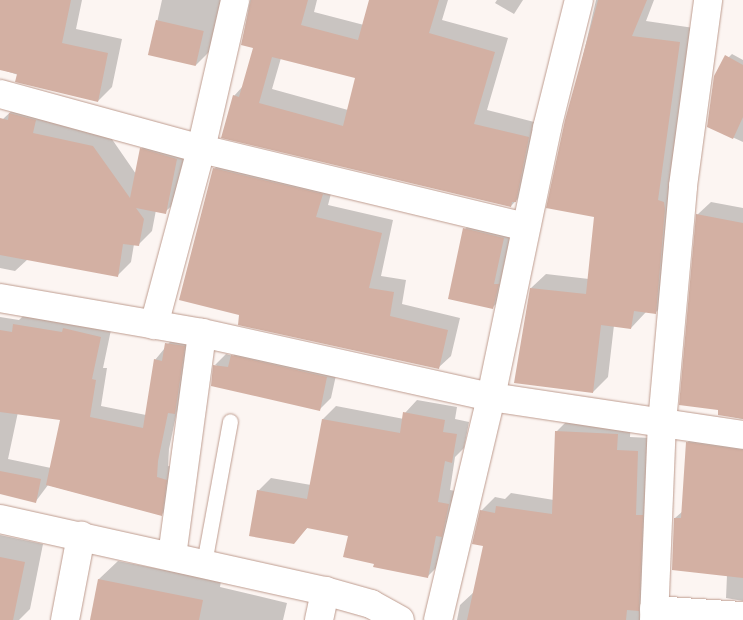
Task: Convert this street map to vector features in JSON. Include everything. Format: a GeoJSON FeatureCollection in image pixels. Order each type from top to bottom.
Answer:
{"type":"FeatureCollection","features":[{"type":"Feature","properties":{"kind":"street"},"geometry":{"type":"LineString","coordinates":[[154,325],[201,149],[235,0]]}},
{"type":"Feature","properties":{"kind":"street"},"geometry":{"type":"LineString","coordinates":[[438,620],[491,397],[526,227],[579,0]]}},
{"type":"Feature","properties":{"kind":"street"},"geometry":{"type":"LineString","coordinates":[[708,0],[683,186],[662,423],[654,615],[743,616]]}},
{"type":"Feature","properties":{"kind":"street"},"geometry":{"type":"LineString","coordinates":[[0,94],[201,149],[526,227]]}},
{"type":"Feature","properties":{"kind":"street"},"geometry":{"type":"LineString","coordinates":[[0,298],[202,333],[491,397],[743,435]]}},
{"type":"Feature","properties":{"kind":"street"},"geometry":{"type":"LineString","coordinates":[[172,556],[202,333]]}},
{"type":"Feature","properties":{"kind":"street"},"geometry":{"type":"LineString","coordinates":[[0,519],[325,591],[372,604],[400,620]]}},
{"type":"Feature","properties":{"kind":"street"},"geometry":{"type":"LineString","coordinates":[[65,620],[81,536]]}},
{"type":"Feature","properties":{"kind":"street"},"geometry":{"type":"LineString","coordinates":[[319,620],[325,591]]}},
{"type":"Feature","properties":{"kind":"lane"},"geometry":{"type":"LineString","coordinates":[[204,563],[230,421]]}},
{"type":"Feature","properties":{"kind":"building"},"geometry":{"type":"Polygon","coordinates":[[[0,0],[71,0],[62,43],[108,53],[98,102],[15,82],[17,74],[0,70],[0,0]]]}},
{"type":"Feature","properties":{"kind":"building"},"geometry":{"type":"Polygon","coordinates":[[[251,0],[308,0],[301,25],[358,40],[369,0],[439,0],[429,33],[495,52],[474,124],[529,137],[516,202],[512,202],[511,207],[221,138],[233,95],[239,97],[253,48],[241,45],[251,0]],[[272,57],[259,103],[343,126],[355,78],[272,57]]]}},
{"type":"Feature","properties":{"kind":"building"},"geometry":{"type":"Polygon","coordinates":[[[598,0],[647,0],[632,36],[680,42],[658,200],[664,202],[665,209],[656,314],[634,311],[631,329],[601,325],[593,393],[514,383],[530,288],[586,294],[594,217],[546,208],[565,120],[598,0]]]}},
{"type":"Feature","properties":{"kind":"building"},"geometry":{"type":"Polygon","coordinates":[[[156,20],[204,31],[196,66],[148,55],[156,20]]]}},
{"type":"Feature","properties":{"kind":"building"},"geometry":{"type":"Polygon","coordinates":[[[725,55],[743,65],[743,117],[733,139],[707,127],[714,76],[725,55]]]}},
{"type":"Feature","properties":{"kind":"building"},"geometry":{"type":"Polygon","coordinates":[[[9,113],[36,120],[33,133],[93,146],[130,198],[140,148],[177,159],[166,214],[136,208],[144,219],[139,246],[123,244],[118,277],[0,255],[0,118],[8,120],[9,113]]]}},
{"type":"Feature","properties":{"kind":"building"},"geometry":{"type":"Polygon","coordinates":[[[213,168],[323,194],[316,217],[382,233],[369,288],[394,292],[390,316],[448,330],[439,369],[238,325],[239,315],[179,300],[213,168]]]}},
{"type":"Feature","properties":{"kind":"building"},"geometry":{"type":"Polygon","coordinates":[[[696,214],[743,223],[743,419],[718,415],[718,410],[679,405],[696,214]]]}},
{"type":"Feature","properties":{"kind":"building"},"geometry":{"type":"Polygon","coordinates":[[[463,228],[504,238],[494,284],[499,284],[493,309],[448,299],[463,228]]]}},
{"type":"Feature","properties":{"kind":"building"},"geometry":{"type":"Polygon","coordinates":[[[13,324],[62,332],[63,328],[101,337],[92,379],[96,380],[90,417],[143,428],[154,359],[162,361],[165,343],[185,346],[175,414],[168,413],[158,461],[157,477],[167,480],[162,516],[46,485],[60,420],[0,412],[0,330],[12,332],[13,324]]]}},
{"type":"Feature","properties":{"kind":"building"},"geometry":{"type":"Polygon","coordinates":[[[231,355],[327,377],[320,411],[211,386],[213,365],[228,367],[231,355]]]}},
{"type":"Feature","properties":{"kind":"building"},"geometry":{"type":"Polygon","coordinates":[[[403,412],[445,420],[443,432],[457,434],[452,463],[445,461],[438,502],[449,504],[442,537],[436,536],[428,578],[373,567],[374,564],[343,557],[348,536],[307,528],[294,544],[249,536],[257,490],[307,499],[322,419],[400,433],[403,412]]]}},
{"type":"Feature","properties":{"kind":"building"},"geometry":{"type":"Polygon","coordinates":[[[555,431],[618,434],[617,450],[638,451],[636,515],[643,515],[639,611],[627,610],[626,620],[467,620],[483,546],[472,544],[480,510],[495,513],[496,506],[552,514],[555,431]]]}},
{"type":"Feature","properties":{"kind":"building"},"geometry":{"type":"Polygon","coordinates":[[[686,442],[743,450],[743,578],[672,570],[674,518],[681,518],[686,442]]]}},
{"type":"Feature","properties":{"kind":"building"},"geometry":{"type":"Polygon","coordinates":[[[0,471],[41,479],[36,503],[0,494],[0,471]]]}},
{"type":"Feature","properties":{"kind":"building"},"geometry":{"type":"Polygon","coordinates":[[[0,557],[25,562],[13,620],[0,620],[0,557]]]}},
{"type":"Feature","properties":{"kind":"building"},"geometry":{"type":"Polygon","coordinates":[[[98,579],[203,600],[199,620],[90,620],[98,579]]]}}]}
